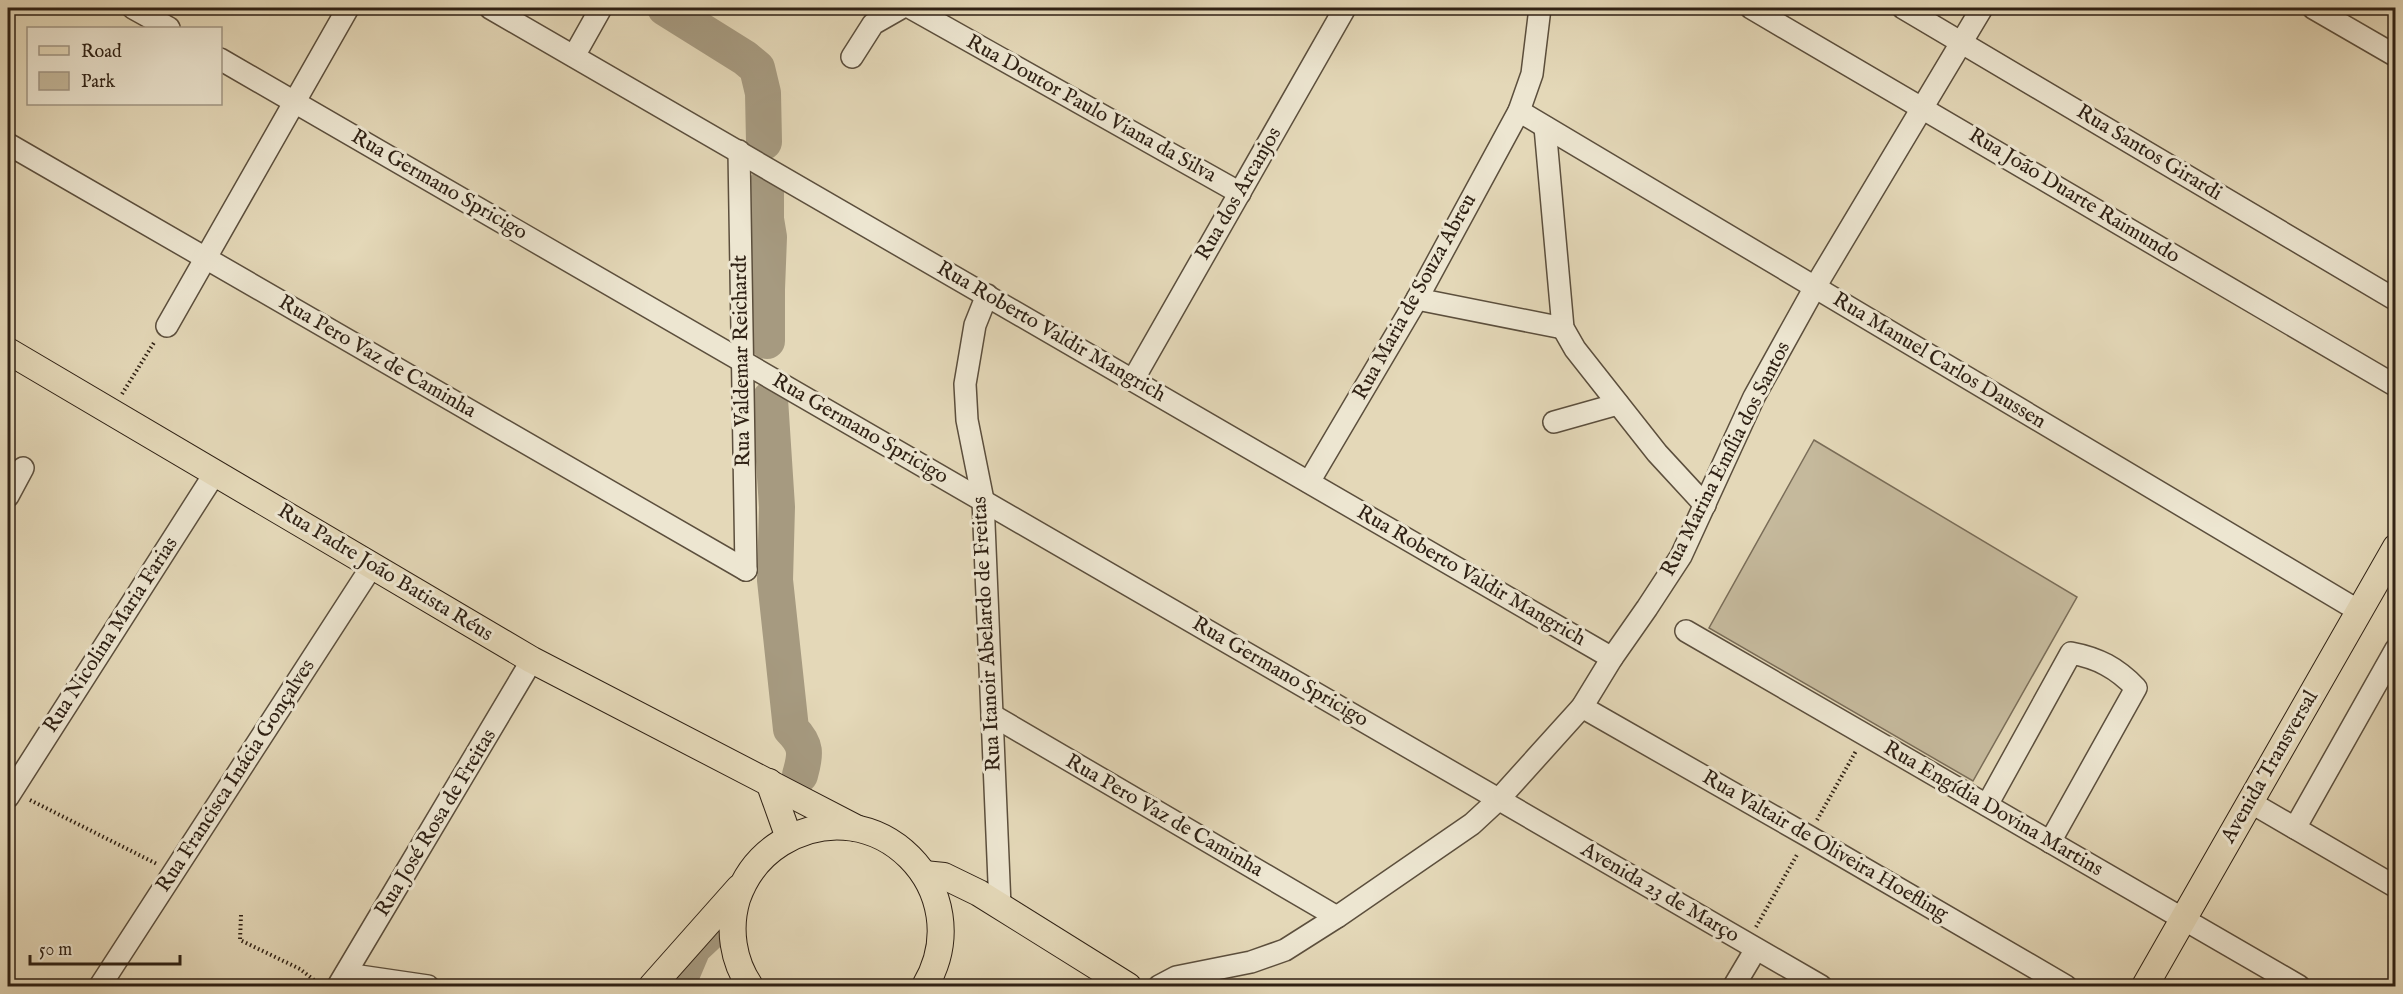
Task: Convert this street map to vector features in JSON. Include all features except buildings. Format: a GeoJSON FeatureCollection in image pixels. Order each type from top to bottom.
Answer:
{"type":"FeatureCollection","features":[{"type":"Feature","properties":{"kind":"main road","name":"Rua Padre João Batista Réus"},"geometry":{"type":"LineString","coordinates":[[8,351],[532,660],[855,828]]}},
{"type":"Feature","properties":{"kind":"main road","name":"Avenida Transversal"},"geometry":{"type":"LineString","coordinates":[[2145,987],[2396,548]]}},
{"type":"Feature","properties":{"kind":"main road"},"geometry":{"type":"LineString","coordinates":[[769,782],[789,838]]}},
{"type":"Feature","properties":{"kind":"main road"},"geometry":{"type":"LineString","coordinates":[[652,987],[742,886],[762,858],[789,838],[822,827],[855,828],[879,835],[913,859],[924,874],[934,892],[940,912],[941,928],[937,960],[925,987]]}},
{"type":"Feature","properties":{"kind":"main road"},"geometry":{"type":"LineString","coordinates":[[924,874],[944,876],[990,899],[1128,987]]}},
{"type":"Feature","properties":{"kind":"main road"},"geometry":{"type":"LineString","coordinates":[[742,886],[733,923],[733,942],[738,961],[750,987]]}},
{"type":"Feature","properties":{"kind":"main road"},"geometry":{"type":"LineString","coordinates":[[940,912],[953,901],[990,899]]}},
{"type":"Feature","properties":{"kind":"street"},"geometry":{"type":"LineString","coordinates":[[133,8],[167,27]]}},
{"type":"Feature","properties":{"kind":"street"},"geometry":{"type":"LineString","coordinates":[[167,326],[348,8]]}},
{"type":"Feature","properties":{"kind":"street","name":"Rua Roberto Valdir Mangrich"},"geometry":{"type":"LineString","coordinates":[[490,8],[1612,657]]}},
{"type":"Feature","properties":{"kind":"street"},"geometry":{"type":"LineString","coordinates":[[574,56],[601,8]]}},
{"type":"Feature","properties":{"kind":"street"},"geometry":{"type":"LineString","coordinates":[[852,57],[873,24],[901,8]]}},
{"type":"Feature","properties":{"kind":"street","name":"Rua Doutor Paulo Viana da Silva"},"geometry":{"type":"LineString","coordinates":[[911,8],[1240,193]]}},
{"type":"Feature","properties":{"kind":"street","name":"Rua dos Arcanjos"},"geometry":{"type":"LineString","coordinates":[[1133,380],[1345,8]]}},
{"type":"Feature","properties":{"kind":"street","name":"Rua Maria de Souza Abreu"},"geometry":{"type":"LineString","coordinates":[[1309,482],[1417,299],[1519,111],[1532,74],[1540,8]]}},
{"type":"Feature","properties":{"kind":"street","name":"Rua João Duarte Raimundo"},"geometry":{"type":"LineString","coordinates":[[1751,8],[2396,386]]}},
{"type":"Feature","properties":{"kind":"street","name":"Rua Santos Girardi"},"geometry":{"type":"LineString","coordinates":[[1903,8],[2396,300]]}},
{"type":"Feature","properties":{"kind":"street","name":"Rua Marina Emília dos Santos"},"geometry":{"type":"LineString","coordinates":[[1159,987],[1176,977],[1251,962],[1285,950],[1337,917],[1472,824],[1499,799],[1582,707],[1612,657],[1647,609],[1681,556],[1706,506],[1754,397],[1815,288],[1982,8]]}},
{"type":"Feature","properties":{"kind":"street"},"geometry":{"type":"LineString","coordinates":[[2313,8],[2396,56]]}},
{"type":"Feature","properties":{"kind":"street","name":"Rua Germano Spricigo"},"geometry":{"type":"LineString","coordinates":[[222,59],[1499,799]]}},
{"type":"Feature","properties":{"kind":"street","name":"Rua Manuel Carlos Daussen"},"geometry":{"type":"LineString","coordinates":[[1519,111],[2359,611]]}},
{"type":"Feature","properties":{"kind":"street"},"geometry":{"type":"LineString","coordinates":[[1545,127],[1563,328],[1575,349],[1618,404],[1673,471],[1706,506]]}},
{"type":"Feature","properties":{"kind":"street","name":"Rua Pero Vaz de Caminha"},"geometry":{"type":"LineString","coordinates":[[8,144],[746,570]]}},
{"type":"Feature","properties":{"kind":"street","name":"Rua Valdemar Reichardt"},"geometry":{"type":"LineString","coordinates":[[739,152],[746,570]]}},
{"type":"Feature","properties":{"kind":"street","name":"Rua Itanoir Abelardo de Freitas"},"geometry":{"type":"LineString","coordinates":[[987,295],[975,325],[965,384],[968,420],[983,501],[992,715],[990,899]]}},
{"type":"Feature","properties":{"kind":"street"},"geometry":{"type":"LineString","coordinates":[[1417,299],[1563,328]]}},
{"type":"Feature","properties":{"kind":"street"},"geometry":{"type":"LineString","coordinates":[[1554,422],[1618,404]]}},
{"type":"Feature","properties":{"kind":"street"},"geometry":{"type":"LineString","coordinates":[[8,496],[23,468]]}},
{"type":"Feature","properties":{"kind":"street","name":"Rua Nicolina Maria Farias"},"geometry":{"type":"LineString","coordinates":[[9,792],[215,473]]}},
{"type":"Feature","properties":{"kind":"street","name":"Rua Francisca Inácia Gonçalves"},"geometry":{"type":"LineString","coordinates":[[100,987],[372,566]]}},
{"type":"Feature","properties":{"kind":"street","name":"Rua Engídia Dovina Martins"},"geometry":{"type":"LineString","coordinates":[[1686,631],[2300,987]]}},
{"type":"Feature","properties":{"kind":"street"},"geometry":{"type":"LineString","coordinates":[[2295,828],[2396,649]]}},
{"type":"Feature","properties":{"kind":"street"},"geometry":{"type":"LineString","coordinates":[[1987,805],[2071,653],[2092,657],[2120,671],[2136,688],[2050,842]]}},
{"type":"Feature","properties":{"kind":"street","name":"Rua José Rosa de Freitas"},"geometry":{"type":"LineString","coordinates":[[342,981],[532,660]]}},
{"type":"Feature","properties":{"kind":"street","name":"Rua Valtair de Oliveira Hoefling"},"geometry":{"type":"LineString","coordinates":[[1582,707],[2066,987]]}},
{"type":"Feature","properties":{"kind":"street","name":"Rua Pero Vaz de Caminha"},"geometry":{"type":"LineString","coordinates":[[992,715],[1337,917]]}},
{"type":"Feature","properties":{"kind":"street","name":"Avenida 23 de Março"},"geometry":{"type":"LineString","coordinates":[[1499,799],[1821,987]]}},
{"type":"Feature","properties":{"kind":"street"},"geometry":{"type":"LineString","coordinates":[[2250,802],[2396,887]]}},
{"type":"Feature","properties":{"kind":"street"},"geometry":{"type":"LineString","coordinates":[[1734,987],[1756,949]]}},
{"type":"Feature","properties":{"kind":"street"},"geometry":{"type":"LineString","coordinates":[[937,960],[939,987]]}},
{"type":"Feature","properties":{"kind":"street"},"geometry":{"type":"LineString","coordinates":[[342,981],[428,987]]}},
{"type":"Feature","properties":{"kind":"path"},"geometry":{"type":"LineString","coordinates":[[108,410],[118,400],[159,334],[167,326]]}},
{"type":"Feature","properties":{"kind":"path"},"geometry":{"type":"LineString","coordinates":[[9,792],[174,873]]}},
{"type":"Feature","properties":{"kind":"path"},"geometry":{"type":"LineString","coordinates":[[241,915],[240,940],[300,969],[322,987]]}},
{"type":"Feature","properties":{"kind":"green space"},"geometry":{"type":"Polygon","coordinates":[[[1814,440],[2077,597],[1973,781],[1709,628],[1814,440]]]}},
{"type":"Feature","properties":{"kind":"waterway"},"geometry":{"type":"LineString","coordinates":[[665,8],[745,58],[757,68],[763,93],[764,142]]}},
{"type":"Feature","properties":{"kind":"waterway"},"geometry":{"type":"LineString","coordinates":[[766,186],[766,219],[769,237],[767,341]]}},
{"type":"Feature","properties":{"kind":"waterway"},"geometry":{"type":"LineString","coordinates":[[770,399],[777,507],[775,580],[791,729],[800,740],[804,750],[800,775]]}},
{"type":"Feature","properties":{"kind":"waterway"},"geometry":{"type":"LineString","coordinates":[[673,986],[682,974],[693,948],[710,932]]}}]}
